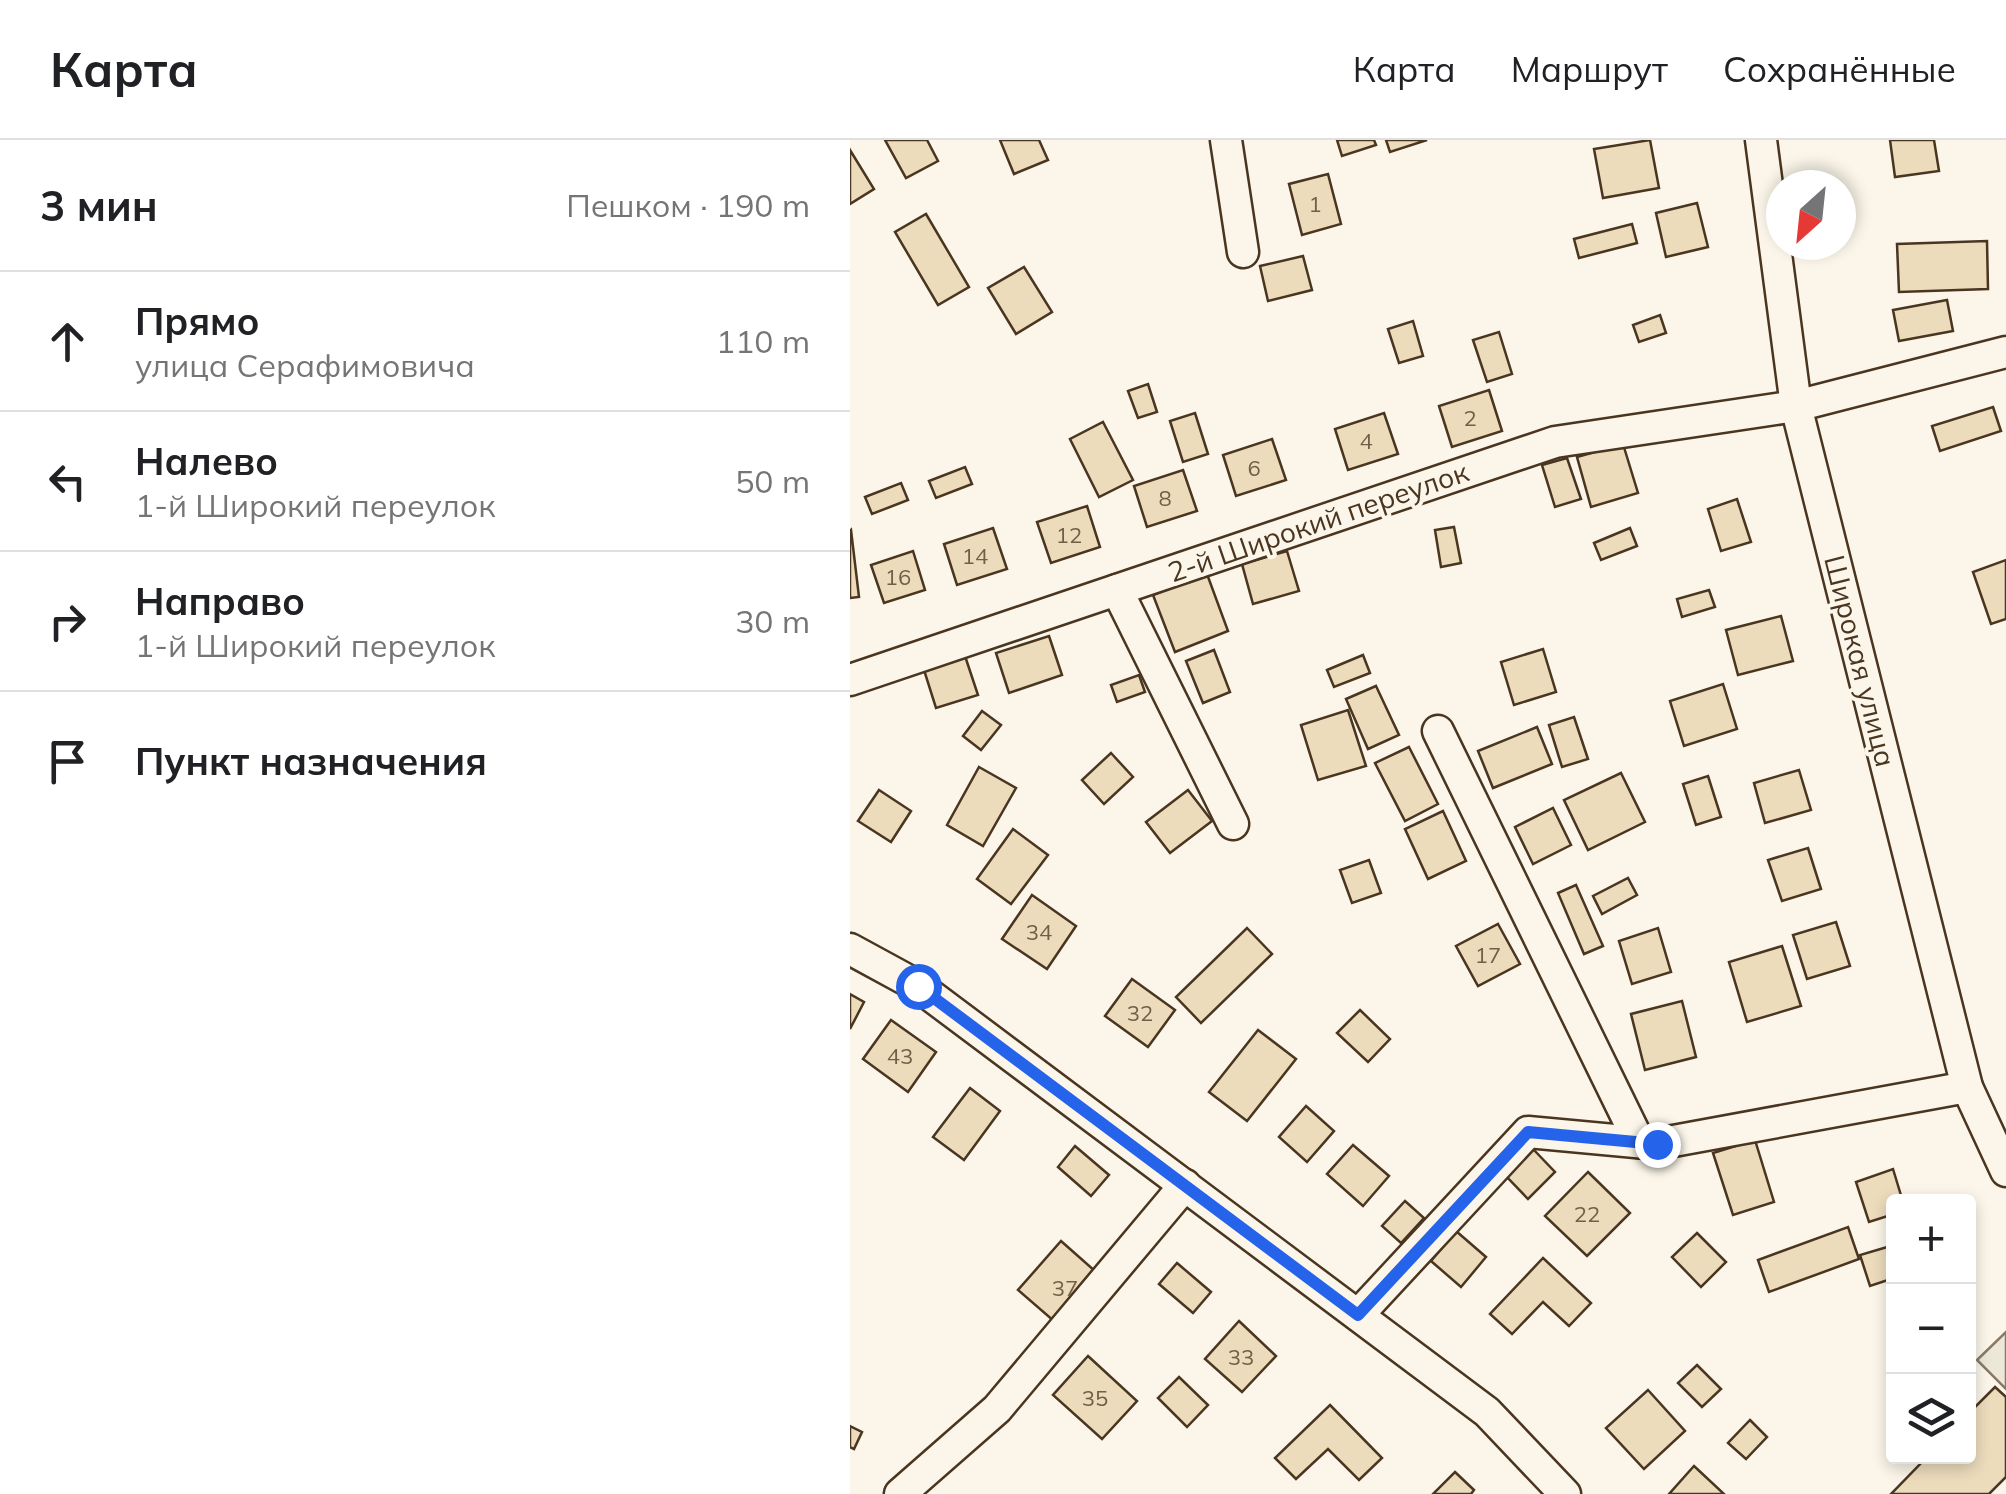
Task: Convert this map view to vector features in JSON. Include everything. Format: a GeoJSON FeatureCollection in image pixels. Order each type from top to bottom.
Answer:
{"type":"FeatureCollection","features":[{"type":"Feature","properties":{"kind":"street"},"geometry":{"type":"LineString","coordinates":[[1226,140],[1243,252]]}},
{"type":"Feature","properties":{"kind":"street","name":"Широкая улица"},"geometry":{"type":"LineString","coordinates":[[1761,140],[1796,406],[1967,1088],[2006,1171]]}},
{"type":"Feature","properties":{"kind":"street","name":"2-й Широкий переулок"},"geometry":{"type":"LineString","coordinates":[[850,680],[1555,442],[1796,406],[2006,352]]}},
{"type":"Feature","properties":{"kind":"street"},"geometry":{"type":"LineString","coordinates":[[1117,590],[1233,824]]}},
{"type":"Feature","properties":{"kind":"street"},"geometry":{"type":"LineString","coordinates":[[1438,731],[1639,1142]]}},
{"type":"Feature","properties":{"kind":"street"},"geometry":{"type":"LineString","coordinates":[[850,949],[918,986],[1487,1412],[1564,1494]]}},
{"type":"Feature","properties":{"kind":"street"},"geometry":{"type":"LineString","coordinates":[[1358,1315],[1528,1132],[1657,1144],[1967,1088]]}},
{"type":"Feature","properties":{"kind":"street"},"geometry":{"type":"LineString","coordinates":[[900,1494],[997,1409],[1185,1185]]}},
{"type":"Feature","properties":{"kind":"shaded area"},"geometry":{"type":"Polygon","coordinates":[[[2006,1332],[2006,1389],[1977,1360],[2006,1332]]]}},
{"type":"Feature","properties":{"kind":"building"},"geometry":{"type":"Polygon","coordinates":[[[885,140],[927,140],[938,161],[906,178],[885,140]]]}},
{"type":"Feature","properties":{"kind":"building"},"geometry":{"type":"Polygon","coordinates":[[[1000,140],[1039,140],[1048,160],[1014,174],[1000,140]]]}},
{"type":"Feature","properties":{"kind":"building"},"geometry":{"type":"Polygon","coordinates":[[[1337,140],[1374,140],[1376,145],[1342,156],[1337,140]]]}},
{"type":"Feature","properties":{"kind":"building"},"geometry":{"type":"Polygon","coordinates":[[[1386,140],[1427,140],[1390,152],[1386,140]]]}},
{"type":"Feature","properties":{"kind":"building"},"geometry":{"type":"Polygon","coordinates":[[[1650,140],[1659,188],[1603,198],[1594,149],[1650,140]]]}},
{"type":"Feature","properties":{"kind":"building"},"geometry":{"type":"Polygon","coordinates":[[[1890,140],[1934,140],[1939,171],[1895,177],[1890,140]]]}},
{"type":"Feature","properties":{"kind":"building"},"geometry":{"type":"Polygon","coordinates":[[[850,150],[874,189],[850,204],[850,150]]]}},
{"type":"Feature","properties":{"kind":"building"},"geometry":{"type":"Polygon","coordinates":[[[1328,174],[1341,224],[1302,235],[1289,184],[1328,174]]]}},
{"type":"Feature","properties":{"kind":"building"},"geometry":{"type":"Polygon","coordinates":[[[1697,203],[1708,247],[1666,257],[1656,213],[1697,203]]]}},
{"type":"Feature","properties":{"kind":"building"},"geometry":{"type":"Polygon","coordinates":[[[926,214],[969,287],[938,305],[895,232],[926,214]]]}},
{"type":"Feature","properties":{"kind":"building"},"geometry":{"type":"Polygon","coordinates":[[[1632,224],[1637,243],[1579,258],[1574,239],[1632,224]]]}},
{"type":"Feature","properties":{"kind":"building"},"geometry":{"type":"Polygon","coordinates":[[[1987,241],[1988,289],[1899,292],[1897,244],[1987,241]]]}},
{"type":"Feature","properties":{"kind":"building"},"geometry":{"type":"Polygon","coordinates":[[[1303,256],[1312,290],[1268,301],[1260,266],[1303,256]]]}},
{"type":"Feature","properties":{"kind":"building"},"geometry":{"type":"Polygon","coordinates":[[[1024,267],[1052,312],[1016,334],[988,288],[1024,267]]]}},
{"type":"Feature","properties":{"kind":"building"},"geometry":{"type":"Polygon","coordinates":[[[1947,300],[1953,331],[1899,341],[1893,310],[1947,300]]]}},
{"type":"Feature","properties":{"kind":"building"},"geometry":{"type":"Polygon","coordinates":[[[1660,315],[1666,333],[1639,342],[1633,325],[1660,315]]]}},
{"type":"Feature","properties":{"kind":"building"},"geometry":{"type":"Polygon","coordinates":[[[1413,321],[1423,356],[1399,363],[1388,329],[1413,321]]]}},
{"type":"Feature","properties":{"kind":"building"},"geometry":{"type":"Polygon","coordinates":[[[1499,332],[1512,374],[1487,382],[1473,340],[1499,332]]]}},
{"type":"Feature","properties":{"kind":"building"},"geometry":{"type":"Polygon","coordinates":[[[1148,384],[1157,412],[1138,418],[1128,391],[1148,384]]]}},
{"type":"Feature","properties":{"kind":"building"},"geometry":{"type":"Polygon","coordinates":[[[1489,390],[1502,431],[1452,447],[1439,406],[1489,390]]]}},
{"type":"Feature","properties":{"kind":"building"},"geometry":{"type":"Polygon","coordinates":[[[1993,407],[2001,431],[1940,451],[1932,426],[1993,407]]]}},
{"type":"Feature","properties":{"kind":"building"},"geometry":{"type":"Polygon","coordinates":[[[1195,413],[1208,454],[1183,462],[1170,421],[1195,413]]]}},
{"type":"Feature","properties":{"kind":"building"},"geometry":{"type":"Polygon","coordinates":[[[1384,413],[1398,454],[1348,470],[1335,429],[1384,413]]]}},
{"type":"Feature","properties":{"kind":"building"},"geometry":{"type":"Polygon","coordinates":[[[1103,422],[1133,480],[1099,497],[1070,439],[1103,422]]]}},
{"type":"Feature","properties":{"kind":"building"},"geometry":{"type":"Polygon","coordinates":[[[1272,439],[1286,480],[1236,496],[1223,455],[1272,439]]]}},
{"type":"Feature","properties":{"kind":"building"},"geometry":{"type":"Polygon","coordinates":[[[1623,444],[1638,493],[1591,507],[1577,457],[1623,444]]]}},
{"type":"Feature","properties":{"kind":"building"},"geometry":{"type":"Polygon","coordinates":[[[1567,458],[1581,499],[1555,507],[1542,465],[1567,458]]]}},
{"type":"Feature","properties":{"kind":"building"},"geometry":{"type":"Polygon","coordinates":[[[965,467],[972,484],[936,498],[929,481],[965,467]]]}},
{"type":"Feature","properties":{"kind":"building"},"geometry":{"type":"Polygon","coordinates":[[[1183,470],[1197,511],[1147,527],[1134,486],[1183,470]]]}},
{"type":"Feature","properties":{"kind":"building"},"geometry":{"type":"Polygon","coordinates":[[[901,483],[908,500],[872,514],[865,497],[901,483]]]}},
{"type":"Feature","properties":{"kind":"building"},"geometry":{"type":"Polygon","coordinates":[[[1737,499],[1751,542],[1721,551],[1708,509],[1737,499]]]}},
{"type":"Feature","properties":{"kind":"building"},"geometry":{"type":"Polygon","coordinates":[[[1087,506],[1100,547],[1051,563],[1037,522],[1087,506]]]}},
{"type":"Feature","properties":{"kind":"building"},"geometry":{"type":"Polygon","coordinates":[[[1454,527],[1461,563],[1441,567],[1435,530],[1454,527]]]}},
{"type":"Feature","properties":{"kind":"building"},"geometry":{"type":"Polygon","coordinates":[[[993,528],[1007,569],[957,585],[944,544],[993,528]]]}},
{"type":"Feature","properties":{"kind":"building"},"geometry":{"type":"Polygon","coordinates":[[[1630,528],[1637,546],[1601,560],[1594,543],[1630,528]]]}},
{"type":"Feature","properties":{"kind":"building"},"geometry":{"type":"Polygon","coordinates":[[[850,531],[859,597],[850,598],[850,531]]]}},
{"type":"Feature","properties":{"kind":"building"},"geometry":{"type":"Polygon","coordinates":[[[913,551],[925,590],[884,603],[871,565],[913,551]]]}},
{"type":"Feature","properties":{"kind":"building"},"geometry":{"type":"Polygon","coordinates":[[[1287,551],[1299,591],[1253,604],[1242,564],[1287,551]]]}},
{"type":"Feature","properties":{"kind":"building"},"geometry":{"type":"Polygon","coordinates":[[[2006,560],[2006,619],[1991,624],[1973,572],[2006,560]]]}},
{"type":"Feature","properties":{"kind":"building"},"geometry":{"type":"Polygon","coordinates":[[[1207,574],[1228,631],[1175,652],[1153,595],[1207,574]]]}},
{"type":"Feature","properties":{"kind":"building"},"geometry":{"type":"Polygon","coordinates":[[[1709,590],[1715,607],[1682,617],[1677,599],[1709,590]]]}},
{"type":"Feature","properties":{"kind":"building"},"geometry":{"type":"Polygon","coordinates":[[[1781,616],[1793,661],[1738,675],[1726,630],[1781,616]]]}},
{"type":"Feature","properties":{"kind":"building"},"geometry":{"type":"Polygon","coordinates":[[[1049,636],[1062,675],[1009,693],[996,653],[1049,636]]]}},
{"type":"Feature","properties":{"kind":"building"},"geometry":{"type":"Polygon","coordinates":[[[1543,649],[1556,692],[1514,705],[1501,662],[1543,649]]]}},
{"type":"Feature","properties":{"kind":"building"},"geometry":{"type":"Polygon","coordinates":[[[1214,650],[1230,692],[1203,703],[1186,661],[1214,650]]]}},
{"type":"Feature","properties":{"kind":"building"},"geometry":{"type":"Polygon","coordinates":[[[1363,655],[1370,673],[1334,687],[1327,670],[1363,655]]]}},
{"type":"Feature","properties":{"kind":"building"},"geometry":{"type":"Polygon","coordinates":[[[965,656],[978,695],[936,708],[924,670],[965,656]]]}},
{"type":"Feature","properties":{"kind":"building"},"geometry":{"type":"Polygon","coordinates":[[[1139,675],[1145,692],[1117,702],[1111,685],[1139,675]]]}},
{"type":"Feature","properties":{"kind":"building"},"geometry":{"type":"Polygon","coordinates":[[[1723,684],[1737,729],[1684,746],[1670,701],[1723,684]]]}},
{"type":"Feature","properties":{"kind":"building"},"geometry":{"type":"Polygon","coordinates":[[[1376,686],[1399,735],[1368,749],[1346,699],[1376,686]]]}},
{"type":"Feature","properties":{"kind":"building"},"geometry":{"type":"Polygon","coordinates":[[[1348,710],[1366,766],[1318,780],[1301,725],[1348,710]]]}},
{"type":"Feature","properties":{"kind":"building"},"geometry":{"type":"Polygon","coordinates":[[[982,711],[1001,725],[981,750],[963,736],[982,711]]]}},
{"type":"Feature","properties":{"kind":"building"},"geometry":{"type":"Polygon","coordinates":[[[1574,717],[1588,759],[1562,767],[1549,725],[1574,717]]]}},
{"type":"Feature","properties":{"kind":"building"},"geometry":{"type":"Polygon","coordinates":[[[1537,727],[1552,764],[1493,788],[1478,751],[1537,727]]]}},
{"type":"Feature","properties":{"kind":"building"},"geometry":{"type":"Polygon","coordinates":[[[1409,747],[1438,804],[1405,821],[1375,763],[1409,747]]]}},
{"type":"Feature","properties":{"kind":"building"},"geometry":{"type":"Polygon","coordinates":[[[1111,753],[1133,777],[1104,804],[1082,780],[1111,753]]]}},
{"type":"Feature","properties":{"kind":"building"},"geometry":{"type":"Polygon","coordinates":[[[979,767],[1016,788],[983,846],[947,825],[979,767]]]}},
{"type":"Feature","properties":{"kind":"building"},"geometry":{"type":"Polygon","coordinates":[[[1799,770],[1811,810],[1765,823],[1754,783],[1799,770]]]}},
{"type":"Feature","properties":{"kind":"building"},"geometry":{"type":"Polygon","coordinates":[[[1621,773],[1645,822],[1588,850],[1564,800],[1621,773]]]}},
{"type":"Feature","properties":{"kind":"building"},"geometry":{"type":"Polygon","coordinates":[[[1708,776],[1721,817],[1696,825],[1683,784],[1708,776]]]}},
{"type":"Feature","properties":{"kind":"building"},"geometry":{"type":"Polygon","coordinates":[[[879,790],[911,811],[891,842],[858,821],[879,790]]]}},
{"type":"Feature","properties":{"kind":"building"},"geometry":{"type":"Polygon","coordinates":[[[1188,790],[1212,821],[1170,853],[1146,822],[1188,790]]]}},
{"type":"Feature","properties":{"kind":"building"},"geometry":{"type":"Polygon","coordinates":[[[1553,808],[1571,845],[1533,864],[1515,827],[1553,808]]]}},
{"type":"Feature","properties":{"kind":"building"},"geometry":{"type":"Polygon","coordinates":[[[1443,811],[1466,861],[1428,879],[1405,829],[1443,811]]]}},
{"type":"Feature","properties":{"kind":"building"},"geometry":{"type":"Polygon","coordinates":[[[1013,829],[1048,855],[1011,904],[977,879],[1013,829]]]}},
{"type":"Feature","properties":{"kind":"building"},"geometry":{"type":"Polygon","coordinates":[[[1808,848],[1821,889],[1782,901],[1768,860],[1808,848]]]}},
{"type":"Feature","properties":{"kind":"building"},"geometry":{"type":"Polygon","coordinates":[[[1369,860],[1381,893],[1352,903],[1340,870],[1369,860]]]}},
{"type":"Feature","properties":{"kind":"building"},"geometry":{"type":"Polygon","coordinates":[[[1628,878],[1637,895],[1602,914],[1593,896],[1628,878]]]}},
{"type":"Feature","properties":{"kind":"building"},"geometry":{"type":"Polygon","coordinates":[[[1576,885],[1603,946],[1584,954],[1558,893],[1576,885]]]}},
{"type":"Feature","properties":{"kind":"building"},"geometry":{"type":"Polygon","coordinates":[[[1032,895],[1076,926],[1047,969],[1002,939],[1032,895]]]}},
{"type":"Feature","properties":{"kind":"building"},"geometry":{"type":"Polygon","coordinates":[[[1836,922],[1850,966],[1807,979],[1793,935],[1836,922]]]}},
{"type":"Feature","properties":{"kind":"building"},"geometry":{"type":"Polygon","coordinates":[[[1498,924],[1520,964],[1478,986],[1456,946],[1498,924]]]}},
{"type":"Feature","properties":{"kind":"building"},"geometry":{"type":"Polygon","coordinates":[[[1247,928],[1272,954],[1201,1023],[1176,997],[1247,928]]]}},
{"type":"Feature","properties":{"kind":"building"},"geometry":{"type":"Polygon","coordinates":[[[1658,928],[1671,972],[1632,984],[1619,941],[1658,928]]]}},
{"type":"Feature","properties":{"kind":"building"},"geometry":{"type":"Polygon","coordinates":[[[1782,946],[1801,1006],[1747,1022],[1729,962],[1782,946]]]}},
{"type":"Feature","properties":{"kind":"building"},"geometry":{"type":"Polygon","coordinates":[[[1132,979],[1175,1010],[1148,1047],[1105,1016],[1132,979]]]}},
{"type":"Feature","properties":{"kind":"building"},"geometry":{"type":"Polygon","coordinates":[[[850,994],[864,1002],[850,1029],[850,994]]]}},
{"type":"Feature","properties":{"kind":"building"},"geometry":{"type":"Polygon","coordinates":[[[1682,1001],[1696,1057],[1645,1070],[1631,1014],[1682,1001]]]}},
{"type":"Feature","properties":{"kind":"building"},"geometry":{"type":"Polygon","coordinates":[[[1360,1010],[1390,1039],[1368,1062],[1337,1033],[1360,1010]]]}},
{"type":"Feature","properties":{"kind":"building"},"geometry":{"type":"Polygon","coordinates":[[[891,1020],[936,1052],[908,1092],[863,1059],[891,1020]]]}},
{"type":"Feature","properties":{"kind":"building"},"geometry":{"type":"Polygon","coordinates":[[[1258,1030],[1296,1059],[1247,1121],[1209,1092],[1258,1030]]]}},
{"type":"Feature","properties":{"kind":"building"},"geometry":{"type":"Polygon","coordinates":[[[970,1088],[1000,1111],[964,1160],[933,1137],[970,1088]]]}},
{"type":"Feature","properties":{"kind":"building"},"geometry":{"type":"Polygon","coordinates":[[[1306,1106],[1334,1131],[1307,1162],[1279,1137],[1306,1106]]]}},
{"type":"Feature","properties":{"kind":"building"},"geometry":{"type":"Polygon","coordinates":[[[1755,1140],[1774,1202],[1733,1215],[1713,1153],[1755,1140]]]}},
{"type":"Feature","properties":{"kind":"building"},"geometry":{"type":"Polygon","coordinates":[[[1353,1145],[1389,1176],[1363,1206],[1327,1174],[1353,1145]]]}},
{"type":"Feature","properties":{"kind":"building"},"geometry":{"type":"Polygon","coordinates":[[[1075,1146],[1109,1175],[1091,1196],[1058,1167],[1075,1146]]]}},
{"type":"Feature","properties":{"kind":"building"},"geometry":{"type":"Polygon","coordinates":[[[1533,1149],[1555,1172],[1528,1199],[1506,1176],[1533,1149]]]}},
{"type":"Feature","properties":{"kind":"building"},"geometry":{"type":"Polygon","coordinates":[[[1893,1169],[1901,1194],[1886,1194],[1886,1217],[1869,1222],[1856,1182],[1893,1169]]]}},
{"type":"Feature","properties":{"kind":"building"},"geometry":{"type":"Polygon","coordinates":[[[1588,1172],[1630,1213],[1587,1256],[1545,1216],[1588,1172]]]}},
{"type":"Feature","properties":{"kind":"building"},"geometry":{"type":"Polygon","coordinates":[[[1405,1201],[1424,1218],[1401,1243],[1382,1226],[1405,1201]]]}},
{"type":"Feature","properties":{"kind":"building"},"geometry":{"type":"Polygon","coordinates":[[[1848,1227],[1859,1259],[1769,1292],[1758,1260],[1848,1227]]]}},
{"type":"Feature","properties":{"kind":"building"},"geometry":{"type":"Polygon","coordinates":[[[1456,1231],[1486,1257],[1461,1287],[1431,1261],[1456,1231]]]}},
{"type":"Feature","properties":{"kind":"building"},"geometry":{"type":"Polygon","coordinates":[[[1697,1233],[1726,1262],[1701,1287],[1672,1257],[1697,1233]]]}},
{"type":"Feature","properties":{"kind":"building"},"geometry":{"type":"Polygon","coordinates":[[[1061,1241],[1113,1287],[1070,1335],[1018,1290],[1061,1241]]]}},
{"type":"Feature","properties":{"kind":"building"},"geometry":{"type":"Polygon","coordinates":[[[1886,1247],[1886,1281],[1870,1286],[1860,1255],[1886,1247]]]}},
{"type":"Feature","properties":{"kind":"building"},"geometry":{"type":"Polygon","coordinates":[[[1543,1258],[1591,1303],[1569,1326],[1543,1302],[1512,1334],[1490,1314],[1543,1258]]]}},
{"type":"Feature","properties":{"kind":"building"},"geometry":{"type":"Polygon","coordinates":[[[1177,1263],[1211,1292],[1193,1313],[1159,1284],[1177,1263]]]}},
{"type":"Feature","properties":{"kind":"building"},"geometry":{"type":"Polygon","coordinates":[[[1239,1321],[1276,1356],[1242,1392],[1205,1359],[1239,1321]]]}},
{"type":"Feature","properties":{"kind":"building"},"geometry":{"type":"Polygon","coordinates":[[[1088,1356],[1137,1401],[1102,1439],[1053,1395],[1088,1356]]]}},
{"type":"Feature","properties":{"kind":"building"},"geometry":{"type":"Polygon","coordinates":[[[1697,1365],[1721,1389],[1702,1407],[1678,1383],[1697,1365]]]}},
{"type":"Feature","properties":{"kind":"building"},"geometry":{"type":"Polygon","coordinates":[[[1179,1377],[1208,1405],[1187,1427],[1158,1398],[1179,1377]]]}},
{"type":"Feature","properties":{"kind":"building"},"geometry":{"type":"Polygon","coordinates":[[[1995,1387],[2006,1397],[2006,1477],[1989,1494],[1891,1494],[1920,1464],[1976,1464],[1976,1406],[1995,1387]]]}},
{"type":"Feature","properties":{"kind":"building"},"geometry":{"type":"Polygon","coordinates":[[[1648,1390],[1685,1431],[1644,1469],[1606,1428],[1648,1390]]]}},
{"type":"Feature","properties":{"kind":"building"},"geometry":{"type":"Polygon","coordinates":[[[1330,1405],[1382,1458],[1359,1480],[1328,1449],[1296,1479],[1275,1458],[1330,1405]]]}},
{"type":"Feature","properties":{"kind":"building"},"geometry":{"type":"Polygon","coordinates":[[[1750,1420],[1767,1437],[1746,1459],[1728,1443],[1750,1420]]]}},
{"type":"Feature","properties":{"kind":"building"},"geometry":{"type":"Polygon","coordinates":[[[850,1426],[862,1432],[854,1449],[850,1447],[850,1426]]]}},
{"type":"Feature","properties":{"kind":"building"},"geometry":{"type":"Polygon","coordinates":[[[1694,1466],[1724,1494],[1669,1494],[1694,1466]]]}},
{"type":"Feature","properties":{"kind":"building"},"geometry":{"type":"Polygon","coordinates":[[[1455,1472],[1474,1490],[1471,1494],[1433,1494],[1455,1472]]]}},
{"type":"Feature","properties":{"kind":"route"},"geometry":{"type":"LineString","coordinates":[[918,986],[1358,1315],[1528,1132],[1657,1144]]}}]}
